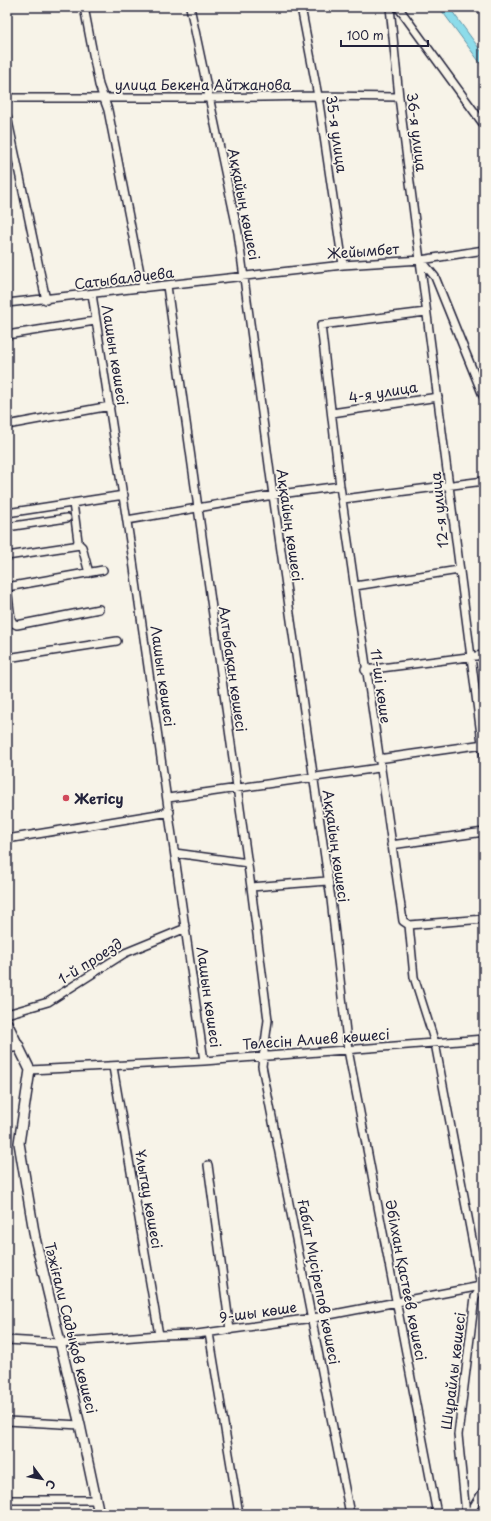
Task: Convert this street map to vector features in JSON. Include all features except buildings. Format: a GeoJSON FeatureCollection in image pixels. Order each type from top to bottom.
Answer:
{"type":"FeatureCollection","features":[{"type":"Feature","properties":{"kind":"street"},"geometry":{"type":"LineString","coordinates":[[84,7],[103,98],[108,110],[143,288]]}},
{"type":"Feature","properties":{"kind":"street","name":"Аққайың көшесі"},"geometry":{"type":"LineString","coordinates":[[190,7],[238,233],[327,881],[348,1050]]}},
{"type":"Feature","properties":{"kind":"street","name":"35-я улица"},"geometry":{"type":"LineString","coordinates":[[301,7],[318,96],[343,265]]}},
{"type":"Feature","properties":{"kind":"street","name":"36-я улица"},"geometry":{"type":"LineString","coordinates":[[390,7],[399,97],[421,260]]}},
{"type":"Feature","properties":{"kind":"street"},"geometry":{"type":"LineString","coordinates":[[398,7],[484,125]]}},
{"type":"Feature","properties":{"kind":"street","name":"улица Бекена Айтжанова"},"geometry":{"type":"LineString","coordinates":[[7,98],[209,98],[318,96],[399,97]]}},
{"type":"Feature","properties":{"kind":"street"},"geometry":{"type":"LineString","coordinates":[[7,116],[46,300]]}},
{"type":"Feature","properties":{"kind":"street","name":"Жейымбет"},"geometry":{"type":"LineString","coordinates":[[244,276],[343,265],[421,260],[484,250]]}},
{"type":"Feature","properties":{"kind":"street"},"geometry":{"type":"LineString","coordinates":[[421,260],[435,277],[483,393]]}},
{"type":"Feature","properties":{"kind":"street","name":"12-я улица"},"geometry":{"type":"LineString","coordinates":[[421,260],[426,312],[450,486],[459,570],[484,758]]}},
{"type":"Feature","properties":{"kind":"street","name":"Сатыбалдиева"},"geometry":{"type":"LineString","coordinates":[[7,303],[46,300],[244,276]]}},
{"type":"Feature","properties":{"kind":"street","name":"Алтыбақан көшесі"},"geometry":{"type":"LineString","coordinates":[[166,286],[248,863],[268,1020],[264,1056]]}},
{"type":"Feature","properties":{"kind":"street","name":"Лашын көшесі"},"geometry":{"type":"LineString","coordinates":[[92,294],[95,321],[124,495],[204,1061]]}},
{"type":"Feature","properties":{"kind":"street","name":"11-ші көше"},"geometry":{"type":"LineString","coordinates":[[426,312],[321,325],[340,486],[355,586],[365,670],[403,921],[409,925],[414,977],[435,1043],[483,1285]]}},
{"type":"Feature","properties":{"kind":"street"},"geometry":{"type":"LineString","coordinates":[[7,335],[95,321]]}},
{"type":"Feature","properties":{"kind":"street","name":"4-я улица"},"geometry":{"type":"LineString","coordinates":[[332,413],[438,397]]}},
{"type":"Feature","properties":{"kind":"street"},"geometry":{"type":"LineString","coordinates":[[7,425],[110,406]]}},
{"type":"Feature","properties":{"kind":"street"},"geometry":{"type":"LineString","coordinates":[[343,499],[484,481]]}},
{"type":"Feature","properties":{"kind":"street"},"geometry":{"type":"LineString","coordinates":[[127,520],[273,494],[340,486]]}},
{"type":"Feature","properties":{"kind":"street"},"geometry":{"type":"LineString","coordinates":[[7,513],[124,495]]}},
{"type":"Feature","properties":{"kind":"street"},"geometry":{"type":"LineString","coordinates":[[73,503],[78,541],[77,544]]}},
{"type":"Feature","properties":{"kind":"street"},"geometry":{"type":"LineString","coordinates":[[7,527],[66,518]]}},
{"type":"Feature","properties":{"kind":"street"},"geometry":{"type":"LineString","coordinates":[[7,556],[77,544],[82,547],[89,573]]}},
{"type":"Feature","properties":{"kind":"street"},"geometry":{"type":"LineString","coordinates":[[99,609],[17,625],[13,623],[11,619],[7,587],[103,570]]}},
{"type":"Feature","properties":{"kind":"street"},"geometry":{"type":"LineString","coordinates":[[355,586],[459,570]]}},
{"type":"Feature","properties":{"kind":"street"},"geometry":{"type":"LineString","coordinates":[[7,658],[117,641]]}},
{"type":"Feature","properties":{"kind":"street"},"geometry":{"type":"LineString","coordinates":[[365,670],[484,655]]}},
{"type":"Feature","properties":{"kind":"street"},"geometry":{"type":"LineString","coordinates":[[378,759],[483,744]]}},
{"type":"Feature","properties":{"kind":"street"},"geometry":{"type":"LineString","coordinates":[[168,798],[236,787],[380,768]]}},
{"type":"Feature","properties":{"kind":"street"},"geometry":{"type":"LineString","coordinates":[[7,839],[170,812]]}},
{"type":"Feature","properties":{"kind":"street"},"geometry":{"type":"LineString","coordinates":[[391,845],[484,832]]}},
{"type":"Feature","properties":{"kind":"street"},"geometry":{"type":"LineString","coordinates":[[175,853],[248,863]]}},
{"type":"Feature","properties":{"kind":"street"},"geometry":{"type":"LineString","coordinates":[[251,887],[327,881]]}},
{"type":"Feature","properties":{"kind":"street"},"geometry":{"type":"LineString","coordinates":[[409,925],[484,918]]}},
{"type":"Feature","properties":{"kind":"street","name":"1-й проезд"},"geometry":{"type":"LineString","coordinates":[[7,1014],[48,1002],[126,953],[186,928]]}},
{"type":"Feature","properties":{"kind":"street"},"geometry":{"type":"LineString","coordinates":[[7,1023],[30,1070]]}},
{"type":"Feature","properties":{"kind":"street","name":"Төлесін Алиев көшесі"},"geometry":{"type":"LineString","coordinates":[[30,1070],[113,1067],[204,1061],[484,1039]]}},
{"type":"Feature","properties":{"kind":"street"},"geometry":{"type":"LineString","coordinates":[[7,1048],[19,1046]]}},
{"type":"Feature","properties":{"kind":"street","name":"Әбілхан Қастеев көшесi"},"geometry":{"type":"LineString","coordinates":[[348,1050],[437,1514]]}},
{"type":"Feature","properties":{"kind":"street","name":"Ғабит Мүсірепов көшесi"},"geometry":{"type":"LineString","coordinates":[[264,1056],[262,1066],[313,1318],[350,1514]]}},
{"type":"Feature","properties":{"kind":"street","name":"Ұлытау көшесi"},"geometry":{"type":"LineString","coordinates":[[113,1067],[159,1335]]}},
{"type":"Feature","properties":{"kind":"street","name":"Тәжіғали Садықов көшесі"},"geometry":{"type":"LineString","coordinates":[[30,1070],[20,1148],[35,1238],[80,1425],[99,1514]]}},
{"type":"Feature","properties":{"kind":"street"},"geometry":{"type":"LineString","coordinates":[[208,1165],[230,1330]]}},
{"type":"Feature","properties":{"kind":"street","name":"9-шы көше"},"geometry":{"type":"LineString","coordinates":[[7,1340],[60,1343],[230,1330],[313,1318],[397,1303],[483,1285]]}},
{"type":"Feature","properties":{"kind":"street","name":"Шұрайлы көшесі"},"geometry":{"type":"LineString","coordinates":[[468,1514],[458,1435],[475,1297],[483,1285]]}},
{"type":"Feature","properties":{"kind":"street"},"geometry":{"type":"LineString","coordinates":[[210,1332],[239,1514]]}},
{"type":"Feature","properties":{"kind":"street"},"geometry":{"type":"LineString","coordinates":[[7,1421],[80,1425]]}},
{"type":"Feature","properties":{"kind":"street"},"geometry":{"type":"LineString","coordinates":[[468,1514],[484,1490]]}},
{"type":"Feature","properties":{"kind":"street"},"geometry":{"type":"LineString","coordinates":[[7,1500],[96,1500]]}},
{"type":"Feature","properties":{"kind":"water"},"geometry":{"type":"Polygon","coordinates":[[[439,7],[449,7],[484,55],[484,68],[439,7]]]}},
{"type":"Feature","properties":{"kind":"place","name":"Жетісу"},"geometry":{"type":"Point","coordinates":[66,798]}}]}
